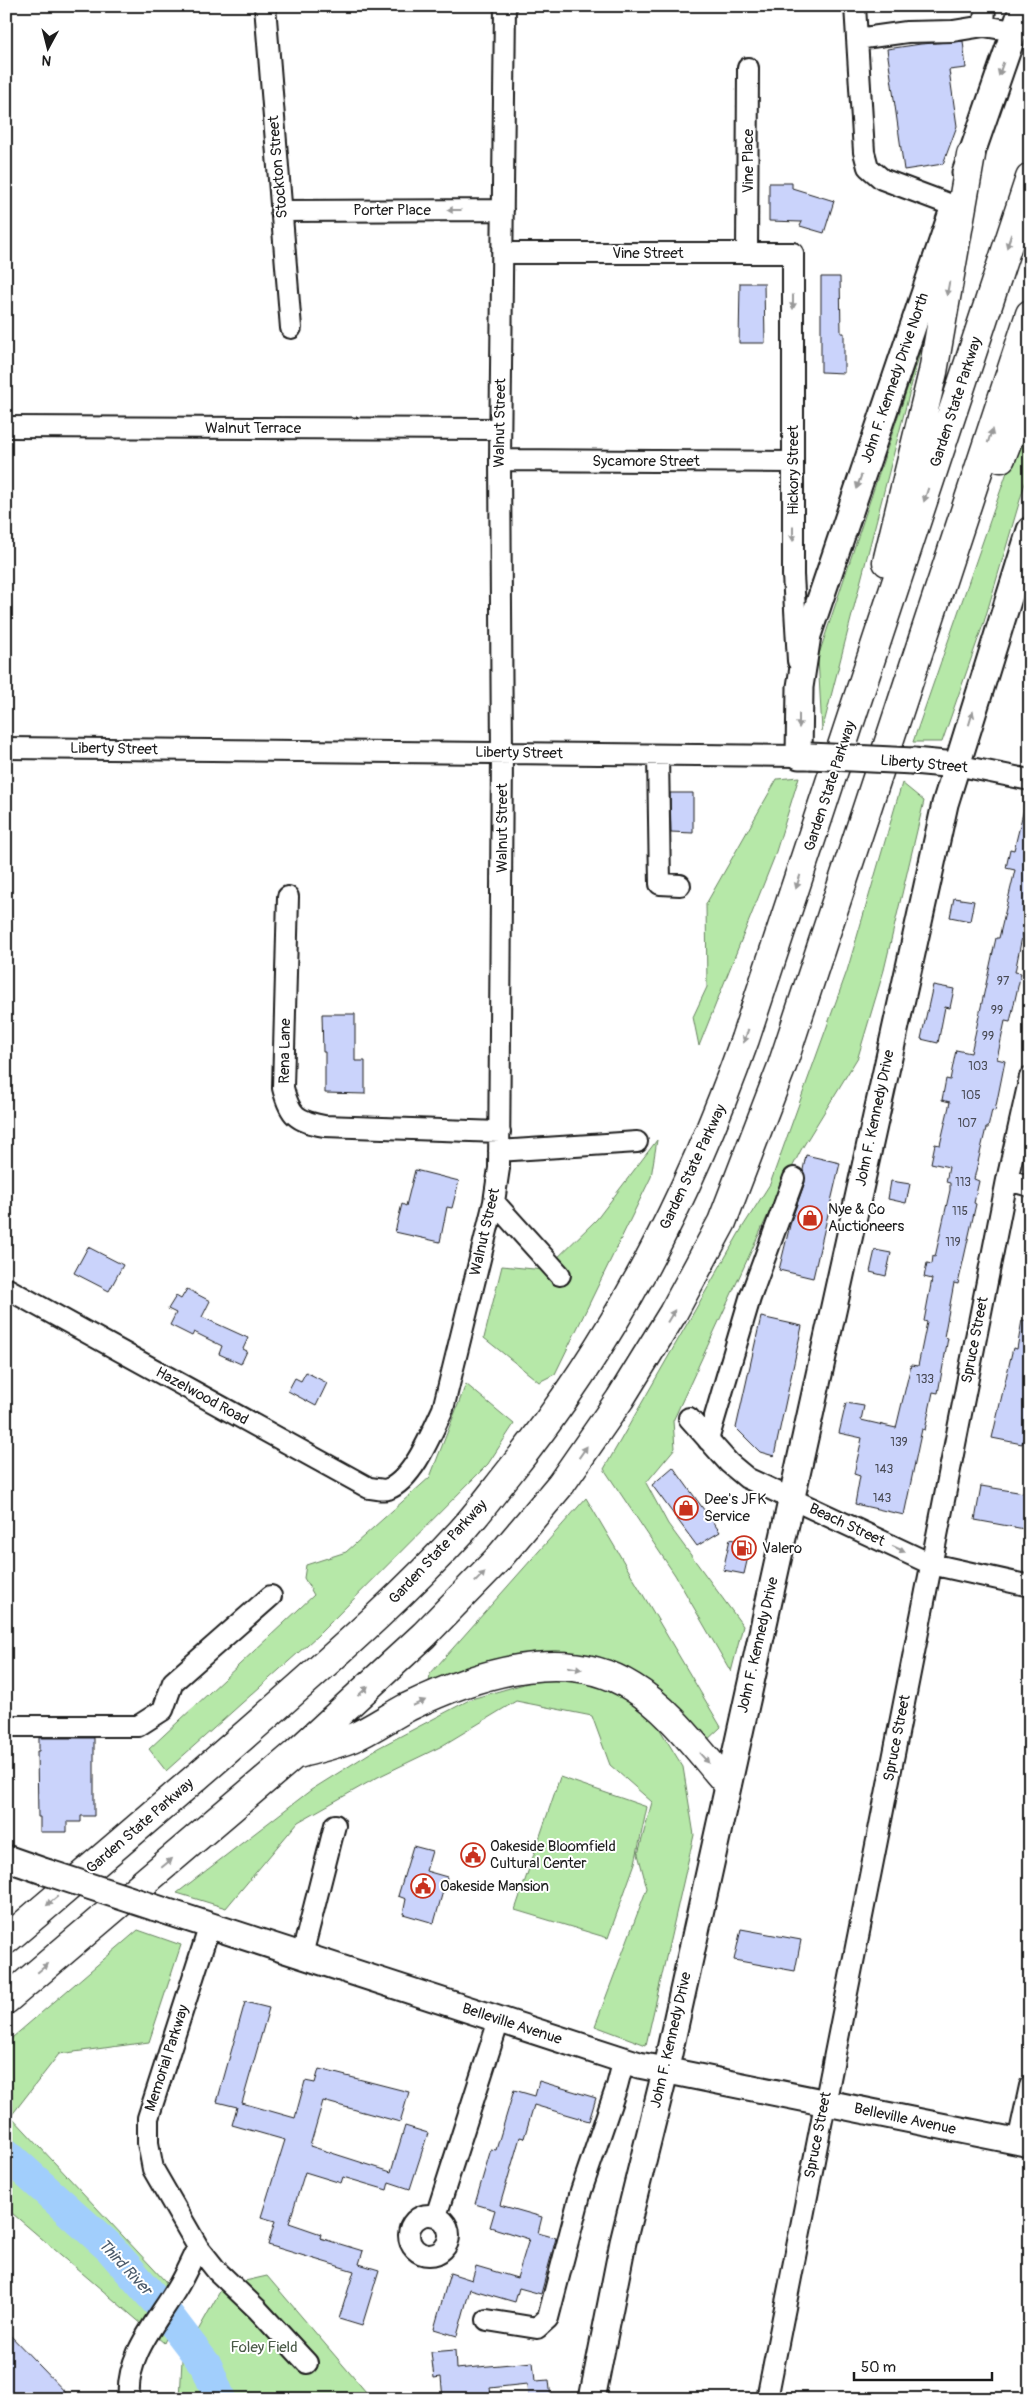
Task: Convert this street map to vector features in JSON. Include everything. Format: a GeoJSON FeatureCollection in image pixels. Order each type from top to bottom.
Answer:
{"type":"FeatureCollection","features":[{"type":"Feature","properties":{"kind":"highway"},"geometry":{"type":"LineString","coordinates":[[838,763],[933,372],[972,155]]}},
{"type":"Feature","properties":{"kind":"highway","name":"Garden State Parkway"},"geometry":{"type":"LineString","coordinates":[[6,1940],[246,1735],[395,1599],[464,1529],[529,1448],[587,1369],[638,1282],[684,1191],[724,1098],[838,763],[1030,178]]}},
{"type":"Feature","properties":{"kind":"highway"},"geometry":{"type":"LineString","coordinates":[[6,2000],[294,1755],[424,1635],[496,1560],[561,1484],[620,1399],[674,1312],[722,1222],[760,1128],[877,782],[1030,314]]}},
{"type":"Feature","properties":{"kind":"highway"},"geometry":{"type":"LineString","coordinates":[[877,782],[1030,383]]}},
{"type":"Feature","properties":{"kind":"highway"},"geometry":{"type":"LineString","coordinates":[[294,1755],[353,1738],[411,1706],[479,1680],[529,1668],[566,1666],[601,1672],[632,1686],[662,1710],[727,1783]]}},
{"type":"Feature","properties":{"kind":"main road","name":"John F. Kennedy Drive North"},"geometry":{"type":"LineString","coordinates":[[804,756],[800,687],[804,652],[812,619],[1023,6]]}},
{"type":"Feature","properties":{"kind":"main road","name":"John F. Kennedy Drive"},"geometry":{"type":"LineString","coordinates":[[595,2392],[623,2242],[665,2072],[727,1783],[944,804],[1030,530]]}},
{"type":"Feature","properties":{"kind":"main road","name":"Liberty Street"},"geometry":{"type":"LineString","coordinates":[[804,756],[956,765]]}},
{"type":"Feature","properties":{"kind":"main road","name":"Belleville Avenue"},"geometry":{"type":"LineString","coordinates":[[6,1858],[499,2020],[665,2072],[1024,2143]]}},
{"type":"Feature","properties":{"kind":"street","name":"Stockton Street"},"geometry":{"type":"LineString","coordinates":[[265,6],[291,328]]}},
{"type":"Feature","properties":{"kind":"street","name":"Walnut Street"},"geometry":{"type":"LineString","coordinates":[[401,1482],[425,1445],[443,1408],[494,1202],[499,1141],[502,753],[500,429],[505,6]]}},
{"type":"Feature","properties":{"kind":"street"},"geometry":{"type":"LineString","coordinates":[[855,6],[864,152],[868,167],[882,180],[954,206]]}},
{"type":"Feature","properties":{"kind":"street"},"geometry":{"type":"LineString","coordinates":[[984,26],[985,6]]}},
{"type":"Feature","properties":{"kind":"street"},"geometry":{"type":"LineString","coordinates":[[856,39],[907,32],[953,31],[984,26],[1014,31]]}},
{"type":"Feature","properties":{"kind":"street","name":"Vine Place"},"geometry":{"type":"LineString","coordinates":[[747,253],[748,68]]}},
{"type":"Feature","properties":{"kind":"street","name":"Porter Place"},"geometry":{"type":"LineString","coordinates":[[281,211],[503,210]]}},
{"type":"Feature","properties":{"kind":"street","name":"Vine Street"},"geometry":{"type":"LineString","coordinates":[[503,253],[793,253]]}},
{"type":"Feature","properties":{"kind":"street","name":"Hickory Street"},"geometry":{"type":"LineString","coordinates":[[793,253],[793,595],[800,687]]}},
{"type":"Feature","properties":{"kind":"street","name":"Walnut Terrace"},"geometry":{"type":"LineString","coordinates":[[6,426],[500,429]]}},
{"type":"Feature","properties":{"kind":"street","name":"Sycamore Street"},"geometry":{"type":"LineString","coordinates":[[500,460],[793,462]]}},
{"type":"Feature","properties":{"kind":"street","name":"Liberty Street"},"geometry":{"type":"LineString","coordinates":[[6,748],[804,756]]}},
{"type":"Feature","properties":{"kind":"street"},"geometry":{"type":"LineString","coordinates":[[658,755],[660,884],[680,885]]}},
{"type":"Feature","properties":{"kind":"street","name":"Liberty Street"},"geometry":{"type":"LineString","coordinates":[[956,765],[1030,780]]}},
{"type":"Feature","properties":{"kind":"street","name":"Rena Lane"},"geometry":{"type":"LineString","coordinates":[[288,897],[284,1088],[287,1104],[294,1116],[306,1123],[324,1126],[499,1141]]}},
{"type":"Feature","properties":{"kind":"street","name":"Spruce Street"},"geometry":{"type":"LineString","coordinates":[[767,2399],[1007,1180],[1030,1077]]}},
{"type":"Feature","properties":{"kind":"street"},"geometry":{"type":"LineString","coordinates":[[499,1141],[637,1142]]}},
{"type":"Feature","properties":{"kind":"street"},"geometry":{"type":"LineString","coordinates":[[708,1440],[750,1298],[794,1178]]}},
{"type":"Feature","properties":{"kind":"street"},"geometry":{"type":"LineString","coordinates":[[1007,1180],[1030,1186]]}},
{"type":"Feature","properties":{"kind":"street"},"geometry":{"type":"LineString","coordinates":[[494,1202],[560,1276]]}},
{"type":"Feature","properties":{"kind":"street","name":"Hazelwood Road"},"geometry":{"type":"LineString","coordinates":[[6,1288],[369,1488],[386,1490],[401,1482]]}},
{"type":"Feature","properties":{"kind":"street","name":"Beach Street"},"geometry":{"type":"LineString","coordinates":[[689,1418],[729,1463],[747,1478],[931,1564],[1030,1586]]}},
{"type":"Feature","properties":{"kind":"street"},"geometry":{"type":"LineString","coordinates":[[6,1726],[138,1726],[162,1710],[173,1682],[271,1596]]}},
{"type":"Feature","properties":{"kind":"street"},"geometry":{"type":"LineString","coordinates":[[302,1955],[335,1825]]}},
{"type":"Feature","properties":{"kind":"street","name":"Memorial Parkway"},"geometry":{"type":"LineString","coordinates":[[210,1925],[148,2118],[148,2143],[153,2169],[198,2246],[217,2271],[257,2309],[307,2363]]}},
{"type":"Feature","properties":{"kind":"street"},"geometry":{"type":"LineString","coordinates":[[436,2216],[499,2020]]}},
{"type":"Feature","properties":{"kind":"street"},"geometry":{"type":"LineString","coordinates":[[487,2320],[537,2328],[548,2318],[581,2191],[617,2086],[624,2059]]}},
{"type":"Feature","properties":{"kind":"street"},"geometry":{"type":"LineString","coordinates":[[1024,2143],[1030,2086]]}},
{"type":"Feature","properties":{"kind":"street"},"geometry":{"type":"LineString","coordinates":[[129,2399],[132,2365],[141,2345],[179,2286],[198,2246]]}},
{"type":"Feature","properties":{"kind":"green space"},"geometry":{"type":"Polygon","coordinates":[[[922,344],[822,731],[818,657],[922,344]]]}},
{"type":"Feature","properties":{"kind":"green space"},"geometry":{"type":"Polygon","coordinates":[[[1030,406],[1030,466],[984,622],[942,742],[913,742],[1030,406]]]}},
{"type":"Feature","properties":{"kind":"green space"},"geometry":{"type":"Polygon","coordinates":[[[799,777],[774,858],[699,1046],[693,1017],[707,987],[706,904],[777,779],[799,777]]]}},
{"type":"Feature","properties":{"kind":"green space"},"geometry":{"type":"Polygon","coordinates":[[[902,783],[924,801],[884,970],[858,1057],[801,1150],[766,1219],[673,1421],[675,1448],[646,1483],[668,1524],[743,1626],[731,1672],[675,1575],[604,1469],[742,1228],[770,1184],[847,971],[902,783]]]}},
{"type":"Feature","properties":{"kind":"green space"},"geometry":{"type":"Polygon","coordinates":[[[657,1140],[651,1177],[555,1374],[539,1382],[484,1338],[502,1266],[545,1270],[597,1219],[657,1140]]]}},
{"type":"Feature","properties":{"kind":"green space"},"geometry":{"type":"Polygon","coordinates":[[[466,1384],[514,1424],[488,1464],[317,1636],[166,1771],[149,1749],[314,1595],[304,1578],[306,1565],[346,1552],[430,1477],[466,1384]]]}},
{"type":"Feature","properties":{"kind":"green space"},"geometry":{"type":"Polygon","coordinates":[[[586,1498],[721,1727],[705,1742],[603,1662],[428,1690],[430,1674],[586,1498]]]}},
{"type":"Feature","properties":{"kind":"green space"},"geometry":{"type":"Polygon","coordinates":[[[549,1677],[604,1687],[651,1715],[683,1767],[694,1835],[646,2045],[595,2026],[647,1888],[638,1854],[652,1802],[610,1765],[592,1716],[516,1701],[440,1747],[378,1777],[298,1822],[226,1908],[177,1893],[311,1790],[378,1748],[471,1699],[549,1677]]]}},
{"type":"Feature","properties":{"kind":"green space"},"geometry":{"type":"Polygon","coordinates":[[[560,1777],[647,1807],[635,1863],[608,1938],[515,1910],[560,1777]]]}},
{"type":"Feature","properties":{"kind":"green space"},"geometry":{"type":"Polygon","coordinates":[[[138,1930],[181,1945],[149,2042],[59,2054],[11,2116],[165,2281],[179,2309],[164,2343],[6,2208],[6,2043],[138,1930]]]}},
{"type":"Feature","properties":{"kind":"green space","name":"Foley Field"},"geometry":{"type":"Polygon","coordinates":[[[267,2276],[372,2399],[180,2399],[182,2359],[223,2286],[267,2276]]]}},
{"type":"Feature","properties":{"kind":"building"},"geometry":{"type":"Polygon","coordinates":[[[963,41],[966,68],[949,70],[957,126],[943,164],[904,170],[887,49],[963,41]]]}},
{"type":"Feature","properties":{"kind":"building"},"geometry":{"type":"Polygon","coordinates":[[[769,183],[792,183],[792,188],[834,201],[824,233],[800,226],[802,222],[769,221],[769,183]]]}},
{"type":"Feature","properties":{"kind":"building"},"geometry":{"type":"Polygon","coordinates":[[[821,277],[840,277],[841,333],[844,333],[844,373],[821,372],[821,277]]]}},
{"type":"Feature","properties":{"kind":"building"},"geometry":{"type":"Polygon","coordinates":[[[740,283],[764,283],[765,343],[739,343],[740,283]]]}},
{"type":"Feature","properties":{"kind":"building"},"geometry":{"type":"Polygon","coordinates":[[[670,793],[693,793],[693,833],[671,832],[670,793]]]}},
{"type":"Feature","properties":{"kind":"building"},"geometry":{"type":"Polygon","coordinates":[[[1024,809],[1030,810],[1030,912],[1027,923],[1025,922],[1015,972],[1021,973],[1010,1022],[1005,1021],[997,1059],[1005,1061],[995,1111],[992,1110],[988,1128],[986,1128],[974,1179],[979,1181],[974,1203],[976,1204],[958,1284],[954,1283],[944,1337],[948,1338],[938,1393],[933,1392],[925,1430],[922,1429],[904,1515],[855,1504],[860,1476],[854,1474],[862,1438],[839,1433],[846,1403],[864,1406],[861,1420],[896,1428],[911,1365],[918,1366],[927,1322],[924,1321],[932,1279],[924,1277],[927,1263],[932,1264],[933,1256],[935,1257],[950,1190],[950,1183],[946,1182],[949,1167],[931,1163],[935,1144],[940,1145],[950,1102],[942,1100],[946,1079],[950,1080],[956,1050],[971,1053],[996,938],[999,938],[1015,870],[1006,868],[1010,849],[1014,850],[1024,809]]]}},
{"type":"Feature","properties":{"kind":"building"},"geometry":{"type":"Polygon","coordinates":[[[954,898],[974,901],[970,921],[950,917],[954,898]]]}},
{"type":"Feature","properties":{"kind":"building"},"geometry":{"type":"Polygon","coordinates":[[[933,985],[954,989],[950,1008],[945,1007],[938,1043],[921,1039],[933,985]]]}},
{"type":"Feature","properties":{"kind":"building"},"geometry":{"type":"Polygon","coordinates":[[[322,1014],[355,1014],[355,1061],[365,1061],[365,1094],[325,1093],[325,1052],[323,1052],[322,1014]]]}},
{"type":"Feature","properties":{"kind":"building"},"geometry":{"type":"Polygon","coordinates":[[[806,1155],[840,1163],[813,1278],[779,1270],[791,1221],[805,1182],[803,1170],[806,1155]]]}},
{"type":"Feature","properties":{"kind":"building"},"geometry":{"type":"Polygon","coordinates":[[[415,1170],[459,1181],[452,1208],[447,1207],[440,1242],[395,1232],[402,1204],[406,1206],[415,1170]]]}},
{"type":"Feature","properties":{"kind":"building"},"geometry":{"type":"Polygon","coordinates":[[[891,1181],[910,1184],[906,1203],[888,1199],[891,1181]]]}},
{"type":"Feature","properties":{"kind":"building"},"geometry":{"type":"Polygon","coordinates":[[[88,1247],[123,1265],[109,1291],[74,1273],[88,1247]]]}},
{"type":"Feature","properties":{"kind":"building"},"geometry":{"type":"Polygon","coordinates":[[[875,1250],[891,1253],[886,1276],[870,1272],[875,1250]]]}},
{"type":"Feature","properties":{"kind":"building"},"geometry":{"type":"Polygon","coordinates":[[[187,1289],[210,1301],[202,1317],[248,1338],[243,1349],[247,1351],[241,1364],[219,1354],[222,1346],[194,1332],[192,1336],[170,1325],[176,1313],[168,1309],[176,1296],[181,1299],[187,1289]]]}},
{"type":"Feature","properties":{"kind":"building"},"geometry":{"type":"Polygon","coordinates":[[[761,1317],[802,1326],[774,1456],[760,1452],[736,1428],[761,1317]]]}},
{"type":"Feature","properties":{"kind":"building"},"geometry":{"type":"Polygon","coordinates":[[[1022,1320],[1030,1321],[1030,1410],[1022,1444],[992,1438],[1013,1348],[1017,1349],[1022,1320]]]}},
{"type":"Feature","properties":{"kind":"building"},"geometry":{"type":"Polygon","coordinates":[[[306,1372],[327,1383],[316,1406],[288,1391],[295,1378],[301,1381],[306,1372]]]}},
{"type":"Feature","properties":{"kind":"building","name":"Dee's JFK Service"},"geometry":{"type":"Polygon","coordinates":[[[673,1467],[720,1532],[697,1546],[652,1485],[673,1467]]]}},
{"type":"Feature","properties":{"kind":"building"},"geometry":{"type":"Polygon","coordinates":[[[981,1486],[1030,1494],[1030,1530],[975,1520],[981,1486]]]}},
{"type":"Feature","properties":{"kind":"building"},"geometry":{"type":"Polygon","coordinates":[[[730,1539],[751,1544],[744,1574],[723,1570],[730,1539]]]}},
{"type":"Feature","properties":{"kind":"building"},"geometry":{"type":"Polygon","coordinates":[[[39,1738],[94,1738],[94,1816],[81,1816],[81,1822],[67,1822],[67,1832],[40,1832],[37,1751],[39,1751],[39,1738]]]}},
{"type":"Feature","properties":{"kind":"building","name":"Oakeside Mansion"},"geometry":{"type":"Polygon","coordinates":[[[413,1846],[432,1851],[426,1871],[447,1877],[434,1923],[403,1914],[406,1899],[398,1896],[413,1846]]]}},
{"type":"Feature","properties":{"kind":"building"},"geometry":{"type":"Polygon","coordinates":[[[741,1929],[801,1940],[795,1971],[734,1960],[741,1929]]]}},
{"type":"Feature","properties":{"kind":"building"},"geometry":{"type":"Polygon","coordinates":[[[245,2002],[269,2008],[242,2103],[295,2118],[305,2081],[315,2083],[319,2069],[409,2092],[400,2122],[323,2101],[310,2146],[391,2172],[405,2126],[428,2133],[410,2189],[389,2182],[387,2190],[343,2177],[341,2183],[305,2172],[289,2223],[321,2234],[320,2238],[363,2251],[359,2264],[379,2270],[362,2326],[339,2319],[354,2271],[268,2245],[275,2221],[261,2217],[285,2140],[232,2125],[237,2107],[217,2102],[245,2002]]]}},
{"type":"Feature","properties":{"kind":"building"},"geometry":{"type":"Polygon","coordinates":[[[539,2081],[596,2098],[589,2121],[534,2105],[524,2138],[520,2137],[500,2205],[542,2217],[538,2233],[556,2238],[541,2294],[519,2288],[515,2302],[470,2289],[457,2336],[434,2329],[450,2273],[472,2280],[476,2266],[517,2278],[529,2239],[490,2227],[495,2210],[475,2204],[491,2149],[496,2150],[514,2090],[535,2096],[539,2081]]]}},
{"type":"Feature","properties":{"kind":"building"},"geometry":{"type":"Polygon","coordinates":[[[6,2331],[72,2399],[6,2399],[6,2331]]]}},
{"type":"Feature","properties":{"kind":"building"},"geometry":{"type":"Polygon","coordinates":[[[455,2350],[456,2369],[533,2362],[535,2381],[549,2380],[551,2399],[528,2399],[527,2384],[490,2388],[491,2394],[443,2399],[441,2377],[434,2378],[431,2352],[455,2350]]]}},
{"type":"Feature","properties":{"kind":"waterway","name":"Third River"},"geometry":{"type":"LineString","coordinates":[[6,2154],[109,2247],[159,2304],[207,2367],[220,2399]]}},
{"type":"Feature","properties":{"kind":"place","name":"Nye & Co Auctioneers"},"geometry":{"type":"Point","coordinates":[810,1218]}},
{"type":"Feature","properties":{"kind":"place","name":"Dee's JFK Service"},"geometry":{"type":"Point","coordinates":[686,1508]}},
{"type":"Feature","properties":{"kind":"place","name":"Valero"},"geometry":{"type":"Point","coordinates":[744,1548]}},
{"type":"Feature","properties":{"kind":"place","name":"Oakeside Bloomfield Cultural Center"},"geometry":{"type":"Point","coordinates":[473,1855]}},
{"type":"Feature","properties":{"kind":"place","name":"Oakeside Mansion"},"geometry":{"type":"Point","coordinates":[423,1886]}}]}
